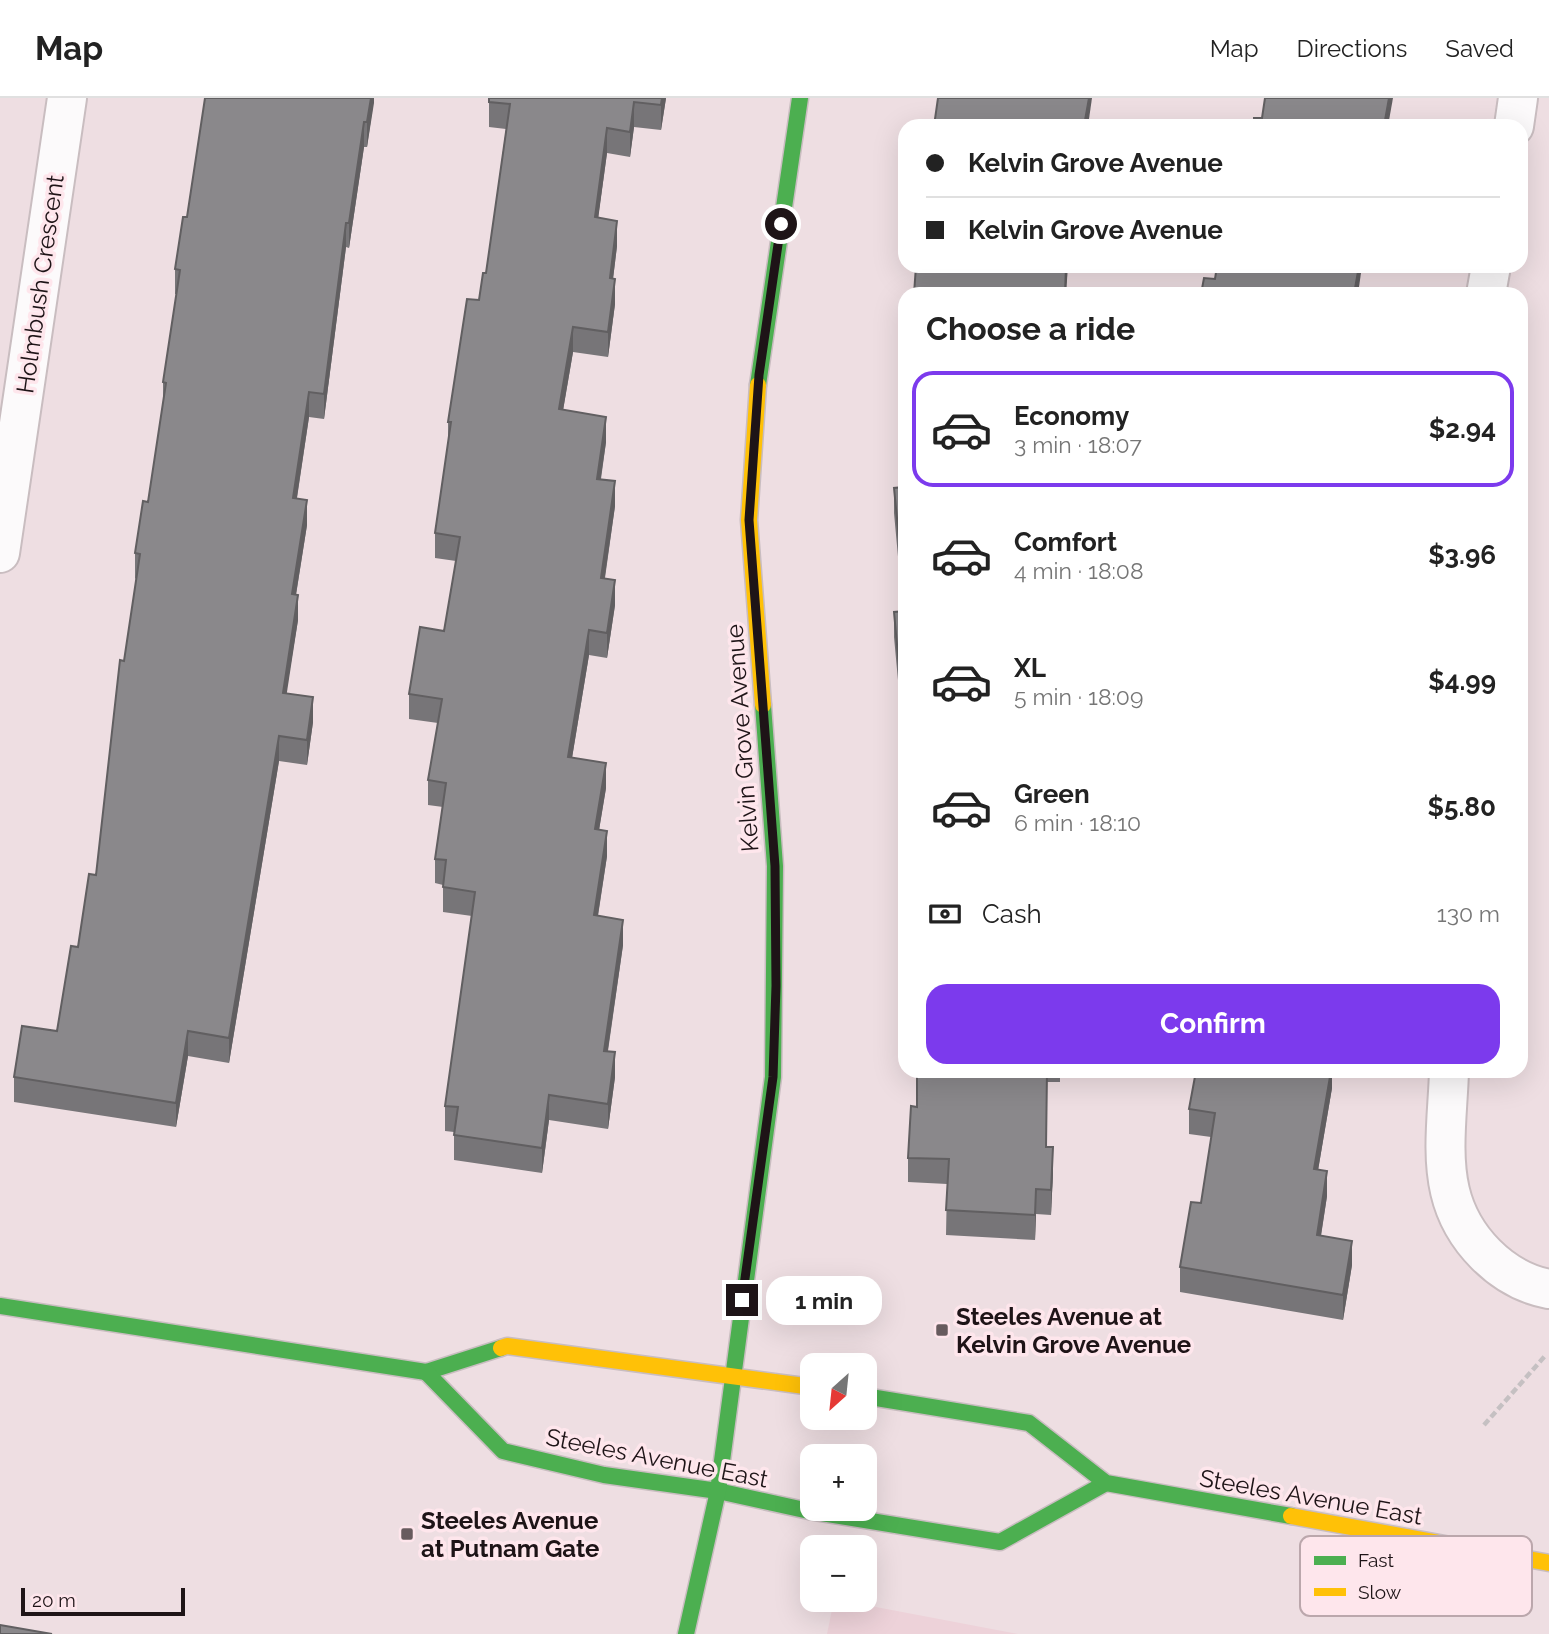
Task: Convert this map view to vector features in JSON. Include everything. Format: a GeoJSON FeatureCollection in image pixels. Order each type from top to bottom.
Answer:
{"type":"FeatureCollection","features":[{"type":"Feature","properties":{"kind":"main road","name":"Kelvin Grove Avenue"},"geometry":{"type":"LineString","coordinates":[[686,1634],[718,1491],[773,1077],[776,986],[775,866],[749,520],[759,375],[800,98]]}},
{"type":"Feature","properties":{"kind":"main road"},"geometry":{"type":"LineString","coordinates":[[0,1306],[426,1372],[507,1346],[800,1385]]}},
{"type":"Feature","properties":{"kind":"main road","name":"Steeles Avenue East"},"geometry":{"type":"LineString","coordinates":[[426,1372],[503,1451],[604,1475],[718,1491],[809,1511],[1000,1542],[1106,1483]]}},
{"type":"Feature","properties":{"kind":"main road","name":"Steeles Avenue East"},"geometry":{"type":"LineString","coordinates":[[877,1398],[1029,1423],[1106,1483],[1399,1536]]}},
{"type":"Feature","properties":{"kind":"street","name":"Holmbush Crescent"},"geometry":{"type":"LineString","coordinates":[[0,553],[67,98]]}},
{"type":"Feature","properties":{"kind":"street"},"geometry":{"type":"LineString","coordinates":[[1515,119],[1518,98]]}},
{"type":"Feature","properties":{"kind":"street"},"geometry":{"type":"LineString","coordinates":[[1449,1078],[1447,1166],[1450,1192],[1462,1223],[1481,1250],[1499,1267],[1521,1280],[1549,1289]]}},
{"type":"Feature","properties":{"kind":"path"},"geometry":{"type":"LineString","coordinates":[[1484,1425],[1545,1356]]}},
{"type":"Feature","properties":{"kind":"shaded area"},"geometry":{"type":"Polygon","coordinates":[[[877,1607],[1018,1634],[827,1634],[832,1612],[877,1612],[877,1607]]]}},
{"type":"Feature","properties":{"kind":"building"},"geometry":{"type":"Polygon","coordinates":[[[205,98],[371,98],[367,122],[364,122],[349,223],[346,223],[324,394],[309,392],[293,498],[307,500],[292,594],[298,595],[283,693],[313,697],[307,740],[279,736],[229,1038],[188,1031],[176,1103],[14,1077],[22,1026],[57,1031],[71,946],[78,947],[89,874],[96,875],[120,660],[124,661],[140,554],[135,553],[143,501],[148,502],[180,270],[175,269],[183,217],[187,217],[205,98]]]}},
{"type":"Feature","properties":{"kind":"building"},"geometry":{"type":"Polygon","coordinates":[[[489,98],[662,98],[661,105],[634,102],[630,132],[607,128],[595,217],[617,221],[610,278],[615,279],[608,332],[573,327],[559,409],[606,417],[597,479],[615,481],[601,578],[615,580],[607,633],[589,630],[568,757],[606,763],[595,829],[607,831],[594,915],[623,920],[604,1051],[615,1052],[608,1104],[549,1095],[542,1148],[454,1135],[458,1107],[445,1106],[475,892],[443,887],[446,860],[435,859],[446,783],[428,780],[442,699],[409,694],[420,627],[444,631],[460,537],[435,533],[451,422],[448,422],[467,299],[479,300],[483,273],[486,273],[510,104],[489,102],[489,98]]]}},
{"type":"Feature","properties":{"kind":"building"},"geometry":{"type":"Polygon","coordinates":[[[938,98],[1089,98],[1085,119],[935,119],[938,98]]]}},
{"type":"Feature","properties":{"kind":"building"},"geometry":{"type":"Polygon","coordinates":[[[1265,98],[1389,98],[1385,119],[1254,119],[1262,118],[1265,98]]]}},
{"type":"Feature","properties":{"kind":"building"},"geometry":{"type":"Polygon","coordinates":[[[916,273],[1066,273],[1065,287],[914,287],[916,273]]]}},
{"type":"Feature","properties":{"kind":"building"},"geometry":{"type":"Polygon","coordinates":[[[1216,273],[1358,273],[1355,287],[1202,287],[1204,278],[1215,279],[1216,273]]]}},
{"type":"Feature","properties":{"kind":"building"},"geometry":{"type":"Polygon","coordinates":[[[894,488],[898,488],[898,528],[894,488]]]}},
{"type":"Feature","properties":{"kind":"building"},"geometry":{"type":"Polygon","coordinates":[[[894,612],[898,612],[898,655],[894,612]]]}},
{"type":"Feature","properties":{"kind":"building"},"geometry":{"type":"Polygon","coordinates":[[[917,1078],[1047,1078],[1046,1147],[1053,1147],[1051,1190],[1036,1189],[1035,1215],[946,1210],[949,1159],[908,1158],[911,1106],[917,1107],[917,1078]]]}},
{"type":"Feature","properties":{"kind":"building"},"geometry":{"type":"Polygon","coordinates":[[[1195,1078],[1330,1078],[1314,1169],[1327,1171],[1317,1235],[1352,1241],[1343,1295],[1180,1267],[1191,1202],[1201,1203],[1215,1113],[1189,1109],[1195,1078]]]}},
{"type":"Feature","properties":{"kind":"building"},"geometry":{"type":"Polygon","coordinates":[[[0,1625],[52,1634],[0,1634],[0,1625]]]}},
{"type":"Feature","properties":{"kind":"traffic: fast"},"geometry":{"type":"LineString","coordinates":[[758,385],[800,98]]}},
{"type":"Feature","properties":{"kind":"traffic: fast"},"geometry":{"type":"LineString","coordinates":[[686,1634],[718,1491],[773,1077],[775,866],[763,705]]}},
{"type":"Feature","properties":{"kind":"traffic: fast"},"geometry":{"type":"LineString","coordinates":[[0,1306],[426,1372],[501,1348]]}},
{"type":"Feature","properties":{"kind":"traffic: fast"},"geometry":{"type":"LineString","coordinates":[[426,1372],[503,1451],[604,1475],[718,1491],[809,1511],[1000,1542],[1106,1483]]}},
{"type":"Feature","properties":{"kind":"traffic: fast"},"geometry":{"type":"LineString","coordinates":[[877,1398],[1029,1423],[1106,1483],[1291,1516]]}},
{"type":"Feature","properties":{"kind":"traffic: slow"},"geometry":{"type":"LineString","coordinates":[[758,385],[749,520],[763,705]]}},
{"type":"Feature","properties":{"kind":"traffic: slow"},"geometry":{"type":"LineString","coordinates":[[501,1348],[507,1346],[800,1385]]}},
{"type":"Feature","properties":{"kind":"traffic: slow"},"geometry":{"type":"LineString","coordinates":[[1291,1516],[1401,1536]]}},
{"type":"Feature","properties":{"kind":"traffic: slow"},"geometry":{"type":"LineString","coordinates":[[1532,1560],[1549,1563]]}},
{"type":"Feature","properties":{"kind":"place","name":"Steeles Avenue at Kelvin Grove Avenue"},"geometry":{"type":"Point","coordinates":[942,1330]}},
{"type":"Feature","properties":{"kind":"place","name":"Steeles Avenue at Putnam Gate"},"geometry":{"type":"Point","coordinates":[407,1534]}},
{"type":"Feature","properties":{"kind":"route"},"geometry":{"type":"LineString","coordinates":[[742,1300],[773,1077],[776,986],[775,866],[749,520],[759,375],[781,224]]}}]}
